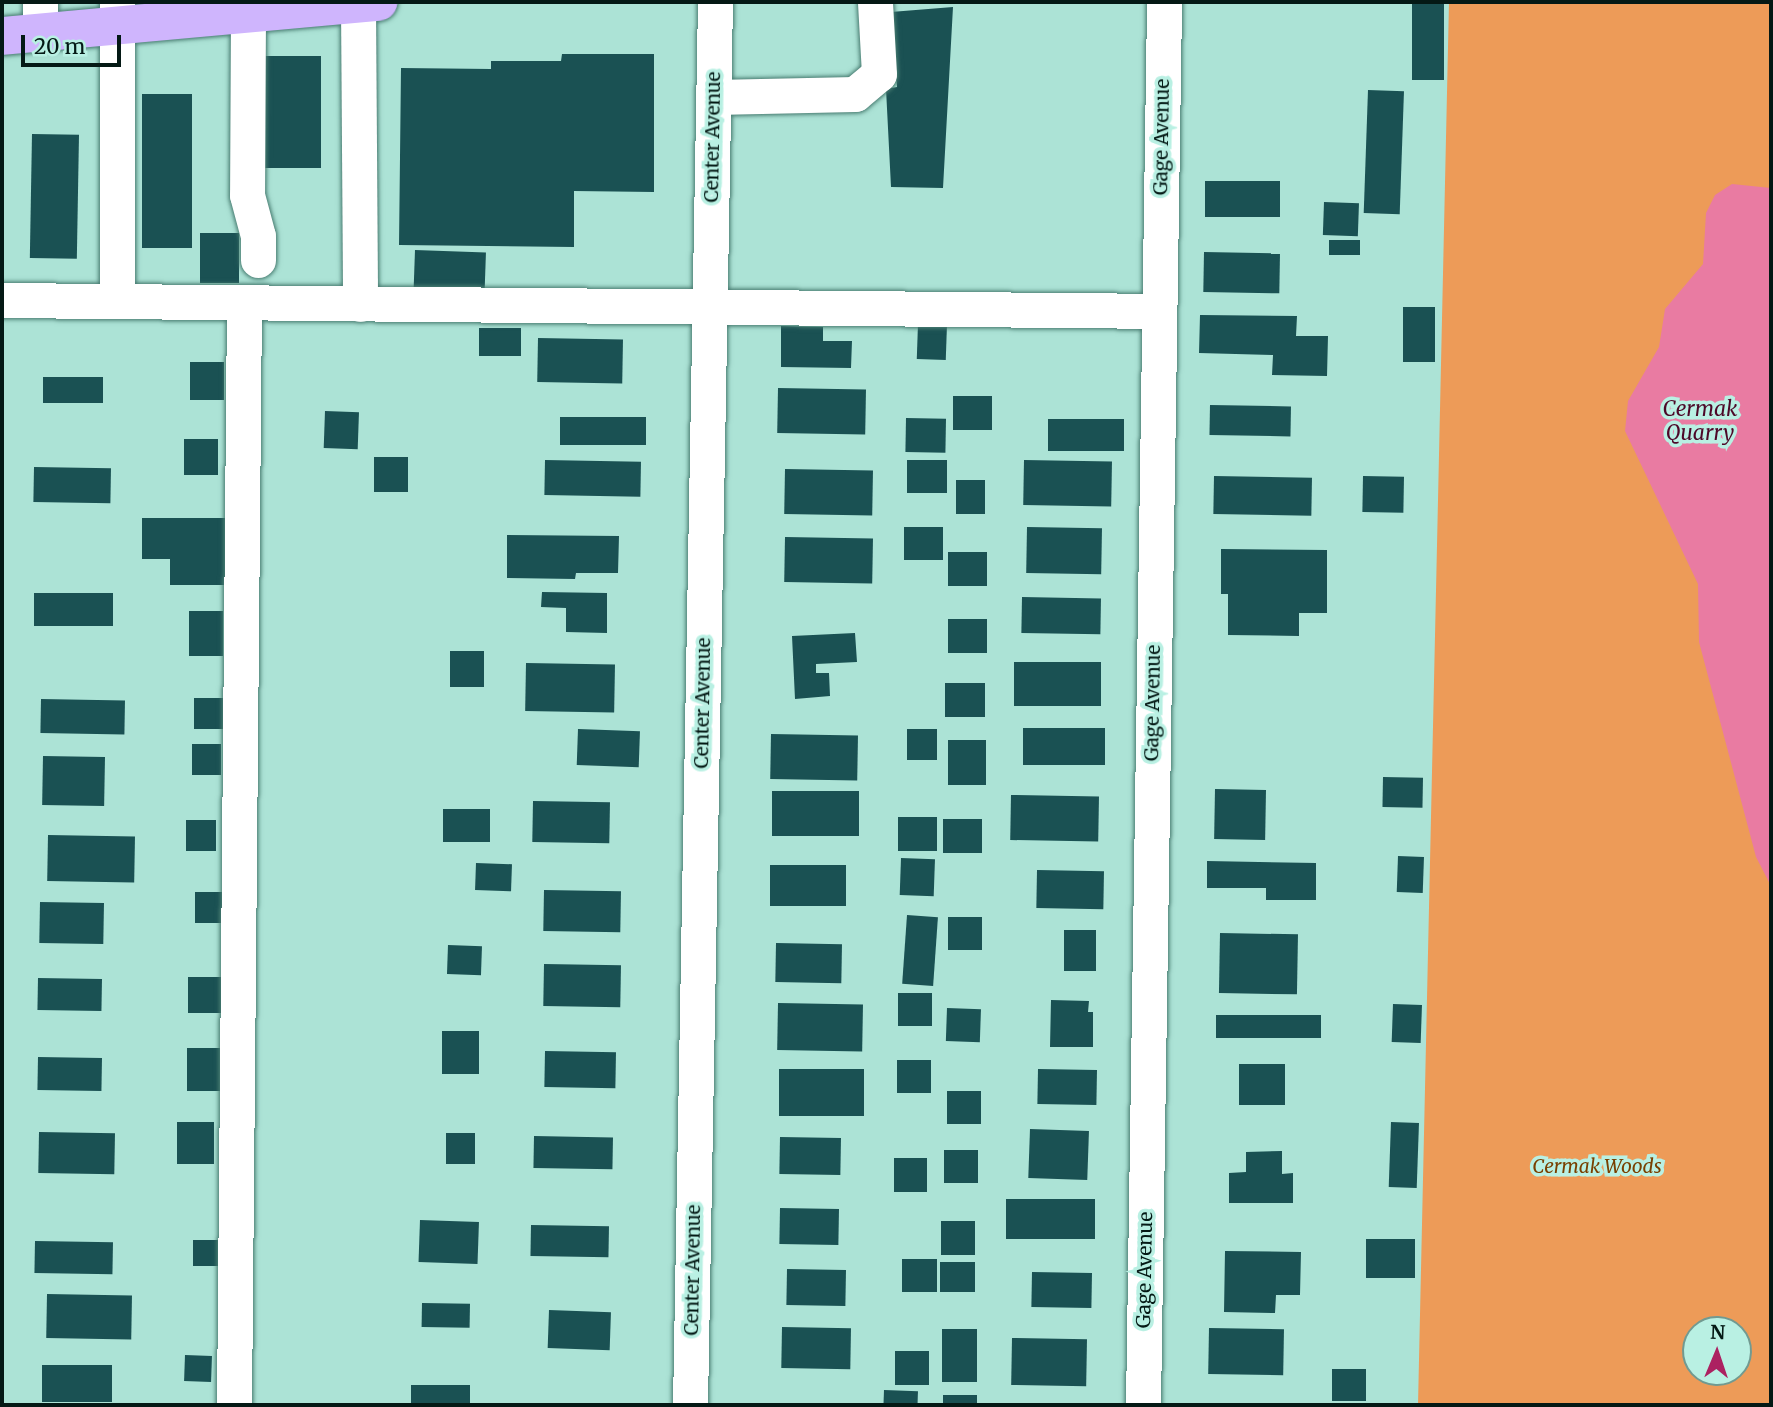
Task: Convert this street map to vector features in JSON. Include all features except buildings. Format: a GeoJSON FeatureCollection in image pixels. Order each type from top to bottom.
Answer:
{"type":"FeatureCollection","features":[{"type":"Feature","properties":{"kind":"main road"},"geometry":{"type":"LineString","coordinates":[[2,36],[40,17],[117,13],[248,13],[368,3]]}},
{"type":"Feature","properties":{"kind":"street","name":"Center Avenue"},"geometry":{"type":"LineString","coordinates":[[690,1405],[715,2]]}},
{"type":"Feature","properties":{"kind":"street"},"geometry":{"type":"LineString","coordinates":[[713,97],[855,94],[879,74],[875,2]]}},
{"type":"Feature","properties":{"kind":"street","name":"Gage Avenue"},"geometry":{"type":"LineString","coordinates":[[1143,1405],[1164,2]]}},
{"type":"Feature","properties":{"kind":"street"},"geometry":{"type":"LineString","coordinates":[[360,304],[368,3]]}},
{"type":"Feature","properties":{"kind":"street"},"geometry":{"type":"LineString","coordinates":[[117,13],[117,301]]}},
{"type":"Feature","properties":{"kind":"street"},"geometry":{"type":"LineString","coordinates":[[248,13],[247,195],[258,236],[258,260]]}},
{"type":"Feature","properties":{"kind":"street"},"geometry":{"type":"LineString","coordinates":[[2,300],[1159,311]]}},
{"type":"Feature","properties":{"kind":"street"},"geometry":{"type":"LineString","coordinates":[[234,1405],[244,302]]}},
{"type":"Feature","properties":{"kind":"green space","name":"Cermak Woods"},"geometry":{"type":"Polygon","coordinates":[[[1449,2],[1771,2],[1771,1405],[1418,1405],[1449,2]]]}},
{"type":"Feature","properties":{"kind":"water","name":"Cermak Quarry"},"geometry":{"type":"Polygon","coordinates":[[[1732,184],[1771,188],[1771,886],[1756,857],[1699,642],[1698,584],[1625,431],[1628,401],[1659,347],[1665,309],[1703,264],[1706,213],[1715,195],[1732,184]]]}}]}
